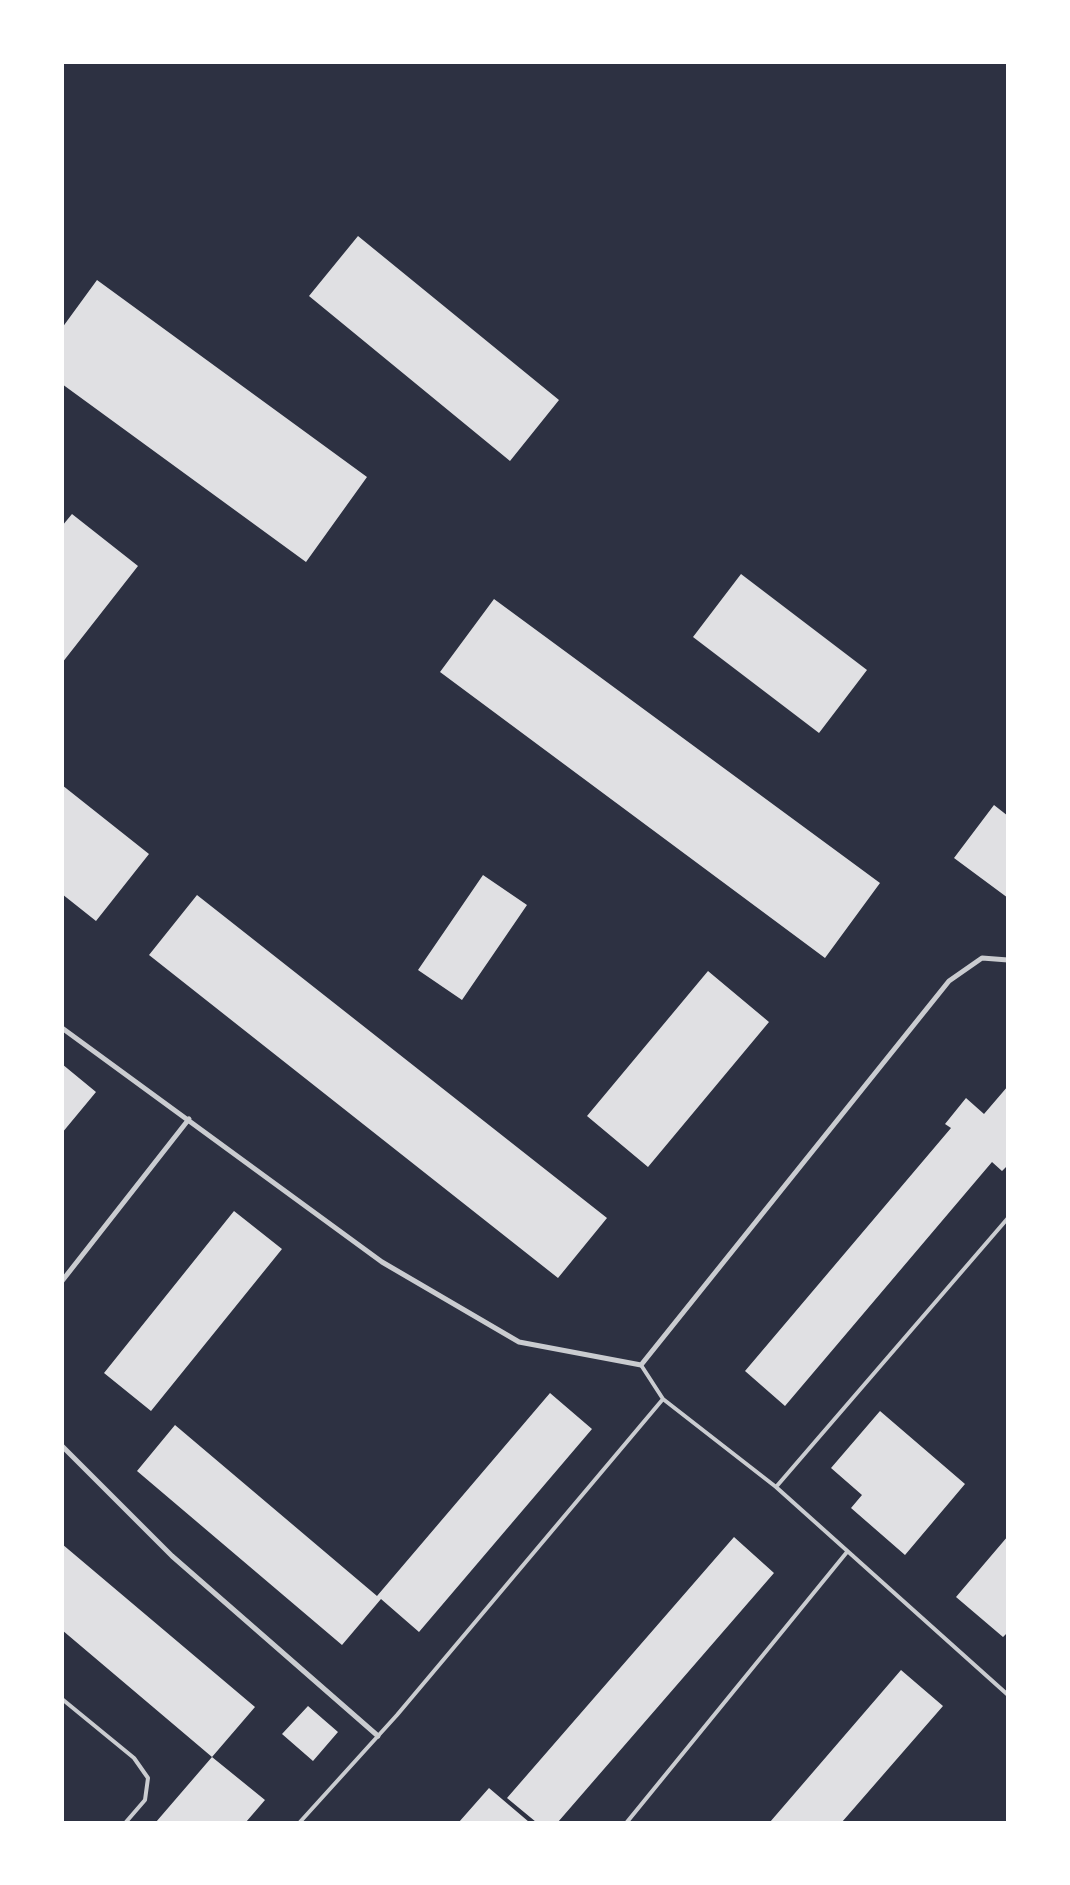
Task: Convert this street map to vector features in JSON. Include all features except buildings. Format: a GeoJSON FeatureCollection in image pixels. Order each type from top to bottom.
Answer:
{"type":"FeatureCollection","features":[{"type":"Feature","properties":{"kind":"street"},"geometry":{"type":"LineString","coordinates":[[62,1028],[189,1119],[382,1262],[518,1342],[641,1365],[950,981],[982,958],[1008,960]]}},
{"type":"Feature","properties":{"kind":"street"},"geometry":{"type":"LineString","coordinates":[[62,1281],[189,1119]]}},
{"type":"Feature","properties":{"kind":"street"},"geometry":{"type":"LineString","coordinates":[[62,1446],[172,1556],[378,1736]]}},
{"type":"Feature","properties":{"kind":"lane"},"geometry":{"type":"LineString","coordinates":[[776,1487],[1008,1218]]}},
{"type":"Feature","properties":{"kind":"lane"},"geometry":{"type":"LineString","coordinates":[[641,1365],[663,1398],[776,1487],[1008,1695]]}},
{"type":"Feature","properties":{"kind":"lane"},"geometry":{"type":"LineString","coordinates":[[300,1822],[378,1736],[663,1398]]}},
{"type":"Feature","properties":{"kind":"lane"},"geometry":{"type":"LineString","coordinates":[[627,1822],[847,1552]]}},
{"type":"Feature","properties":{"kind":"lane"},"geometry":{"type":"LineString","coordinates":[[62,1699],[134,1758],[148,1778],[145,1800],[126,1822]]}}]}
